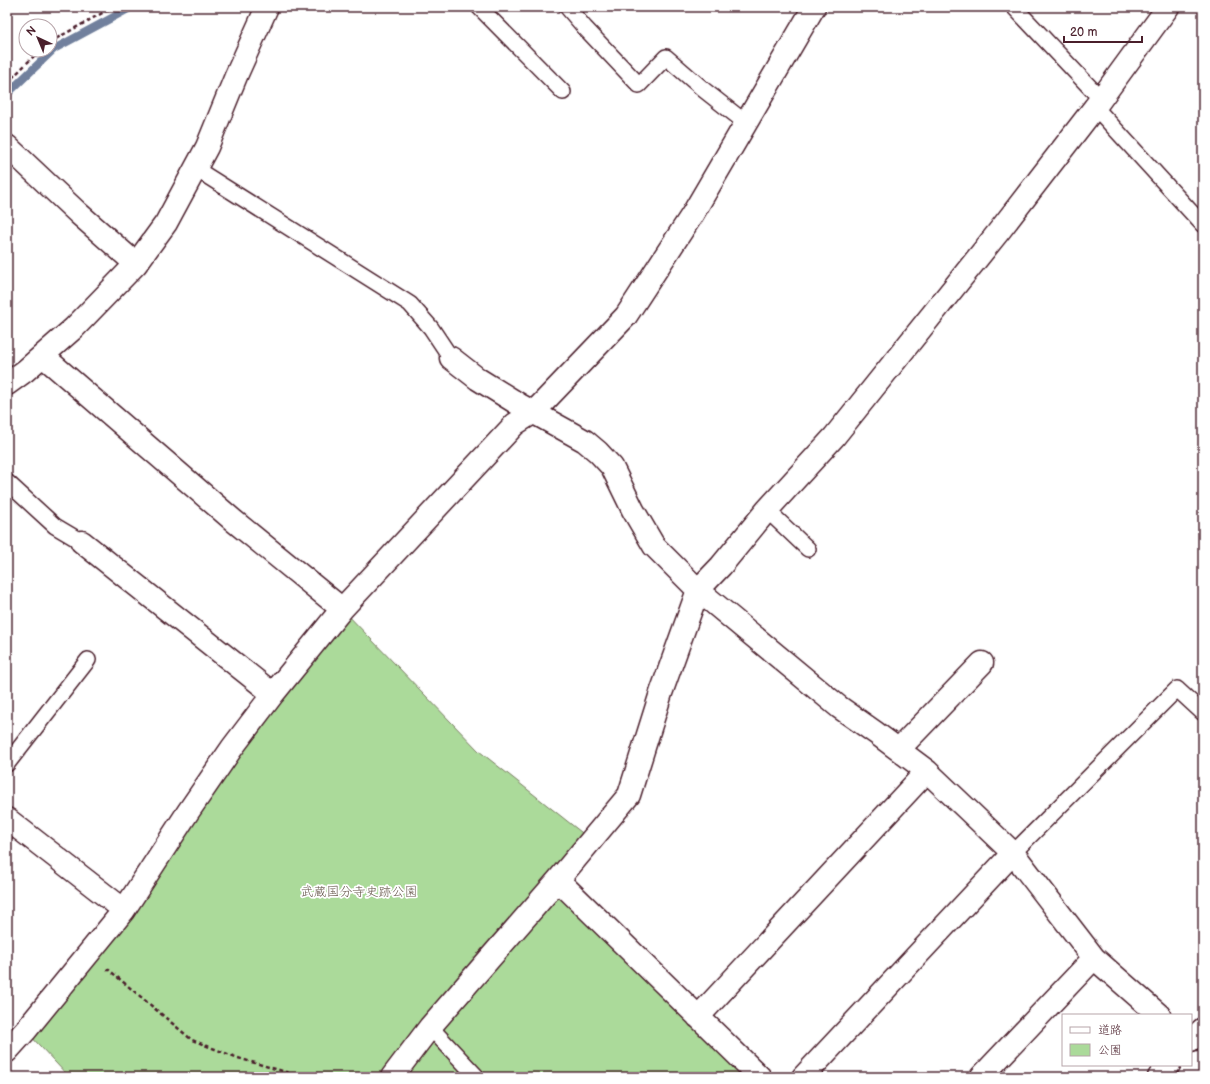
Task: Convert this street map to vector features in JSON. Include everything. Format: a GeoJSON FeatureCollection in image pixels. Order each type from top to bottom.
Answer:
{"type":"FeatureCollection","features":[{"type":"Feature","properties":{"kind":"street"},"geometry":{"type":"LineString","coordinates":[[7,384],[25,372],[74,328],[136,264],[166,223],[207,146],[267,7]]}},
{"type":"Feature","properties":{"kind":"street"},"geometry":{"type":"LineString","coordinates":[[7,1051],[80,965],[124,910],[232,748],[342,608],[515,424],[534,412],[626,316],[692,215],[814,7]]}},
{"type":"Feature","properties":{"kind":"street"},"geometry":{"type":"LineString","coordinates":[[392,1077],[430,1027],[558,880],[629,795],[661,693],[698,590],[721,566],[767,510],[834,437],[1000,230],[1098,103],[1168,7]]}},
{"type":"Feature","properties":{"kind":"street"},"geometry":{"type":"LineString","coordinates":[[7,146],[78,213],[136,264]]}},
{"type":"Feature","properties":{"kind":"street"},"geometry":{"type":"LineString","coordinates":[[43,356],[234,521],[342,608]]}},
{"type":"Feature","properties":{"kind":"street"},"geometry":{"type":"LineString","coordinates":[[451,358],[478,379],[520,405],[585,441],[612,467],[633,510],[654,546],[698,590],[839,707],[899,749],[927,771],[1013,853],[1094,958],[1158,1014]]}},
{"type":"Feature","properties":{"kind":"street"},"geometry":{"type":"LineString","coordinates":[[82,542],[273,694]]}},
{"type":"Feature","properties":{"kind":"street"},"geometry":{"type":"LineString","coordinates":[[899,749],[982,663]]}},
{"type":"Feature","properties":{"kind":"street"},"geometry":{"type":"LineString","coordinates":[[698,1017],[927,771]]}},
{"type":"Feature","properties":{"kind":"street"},"geometry":{"type":"LineString","coordinates":[[7,819],[124,910]]}},
{"type":"Feature","properties":{"kind":"street"},"geometry":{"type":"LineString","coordinates":[[803,1077],[1013,853]]}},
{"type":"Feature","properties":{"kind":"street"},"geometry":{"type":"LineString","coordinates":[[558,880],[760,1077]]}},
{"type":"Feature","properties":{"kind":"street"},"geometry":{"type":"LineString","coordinates":[[981,1077],[1094,958]]}},
{"type":"Feature","properties":{"kind":"street"},"geometry":{"type":"LineString","coordinates":[[1159,1077],[1168,1066]]}},
{"type":"Feature","properties":{"kind":"lane"},"geometry":{"type":"LineString","coordinates":[[479,7],[563,92]]}},
{"type":"Feature","properties":{"kind":"lane"},"geometry":{"type":"LineString","coordinates":[[567,7],[639,85],[666,57],[704,90],[746,123]]}},
{"type":"Feature","properties":{"kind":"lane"},"geometry":{"type":"LineString","coordinates":[[1014,7],[1203,226]]}},
{"type":"Feature","properties":{"kind":"lane"},"geometry":{"type":"LineString","coordinates":[[196,169],[410,304],[431,328],[451,358]]}},
{"type":"Feature","properties":{"kind":"lane"},"geometry":{"type":"LineString","coordinates":[[7,482],[56,526],[82,542]]}},
{"type":"Feature","properties":{"kind":"lane"},"geometry":{"type":"LineString","coordinates":[[767,510],[808,550]]}},
{"type":"Feature","properties":{"kind":"lane"},"geometry":{"type":"LineString","coordinates":[[7,764],[88,660]]}},
{"type":"Feature","properties":{"kind":"lane"},"geometry":{"type":"LineString","coordinates":[[1013,853],[1177,689],[1203,713]]}},
{"type":"Feature","properties":{"kind":"lane"},"geometry":{"type":"LineString","coordinates":[[430,1027],[477,1077]]}},
{"type":"Feature","properties":{"kind":"path"},"geometry":{"type":"LineString","coordinates":[[58,38],[113,7]]}},
{"type":"Feature","properties":{"kind":"path"},"geometry":{"type":"LineString","coordinates":[[7,83],[32,58]]}},
{"type":"Feature","properties":{"kind":"path"},"geometry":{"type":"LineString","coordinates":[[80,965],[110,970],[192,1040],[238,1058],[303,1077]]}},
{"type":"Feature","properties":{"kind":"green space","name":"武蔵国分寺史跡公園"},"geometry":{"type":"Polygon","coordinates":[[[342,609],[479,751],[591,840],[558,880],[760,1077],[69,1077],[26,1031],[342,609]]]}},
{"type":"Feature","properties":{"kind":"waterway"},"geometry":{"type":"LineString","coordinates":[[7,94],[54,49],[132,7]]}}]}
